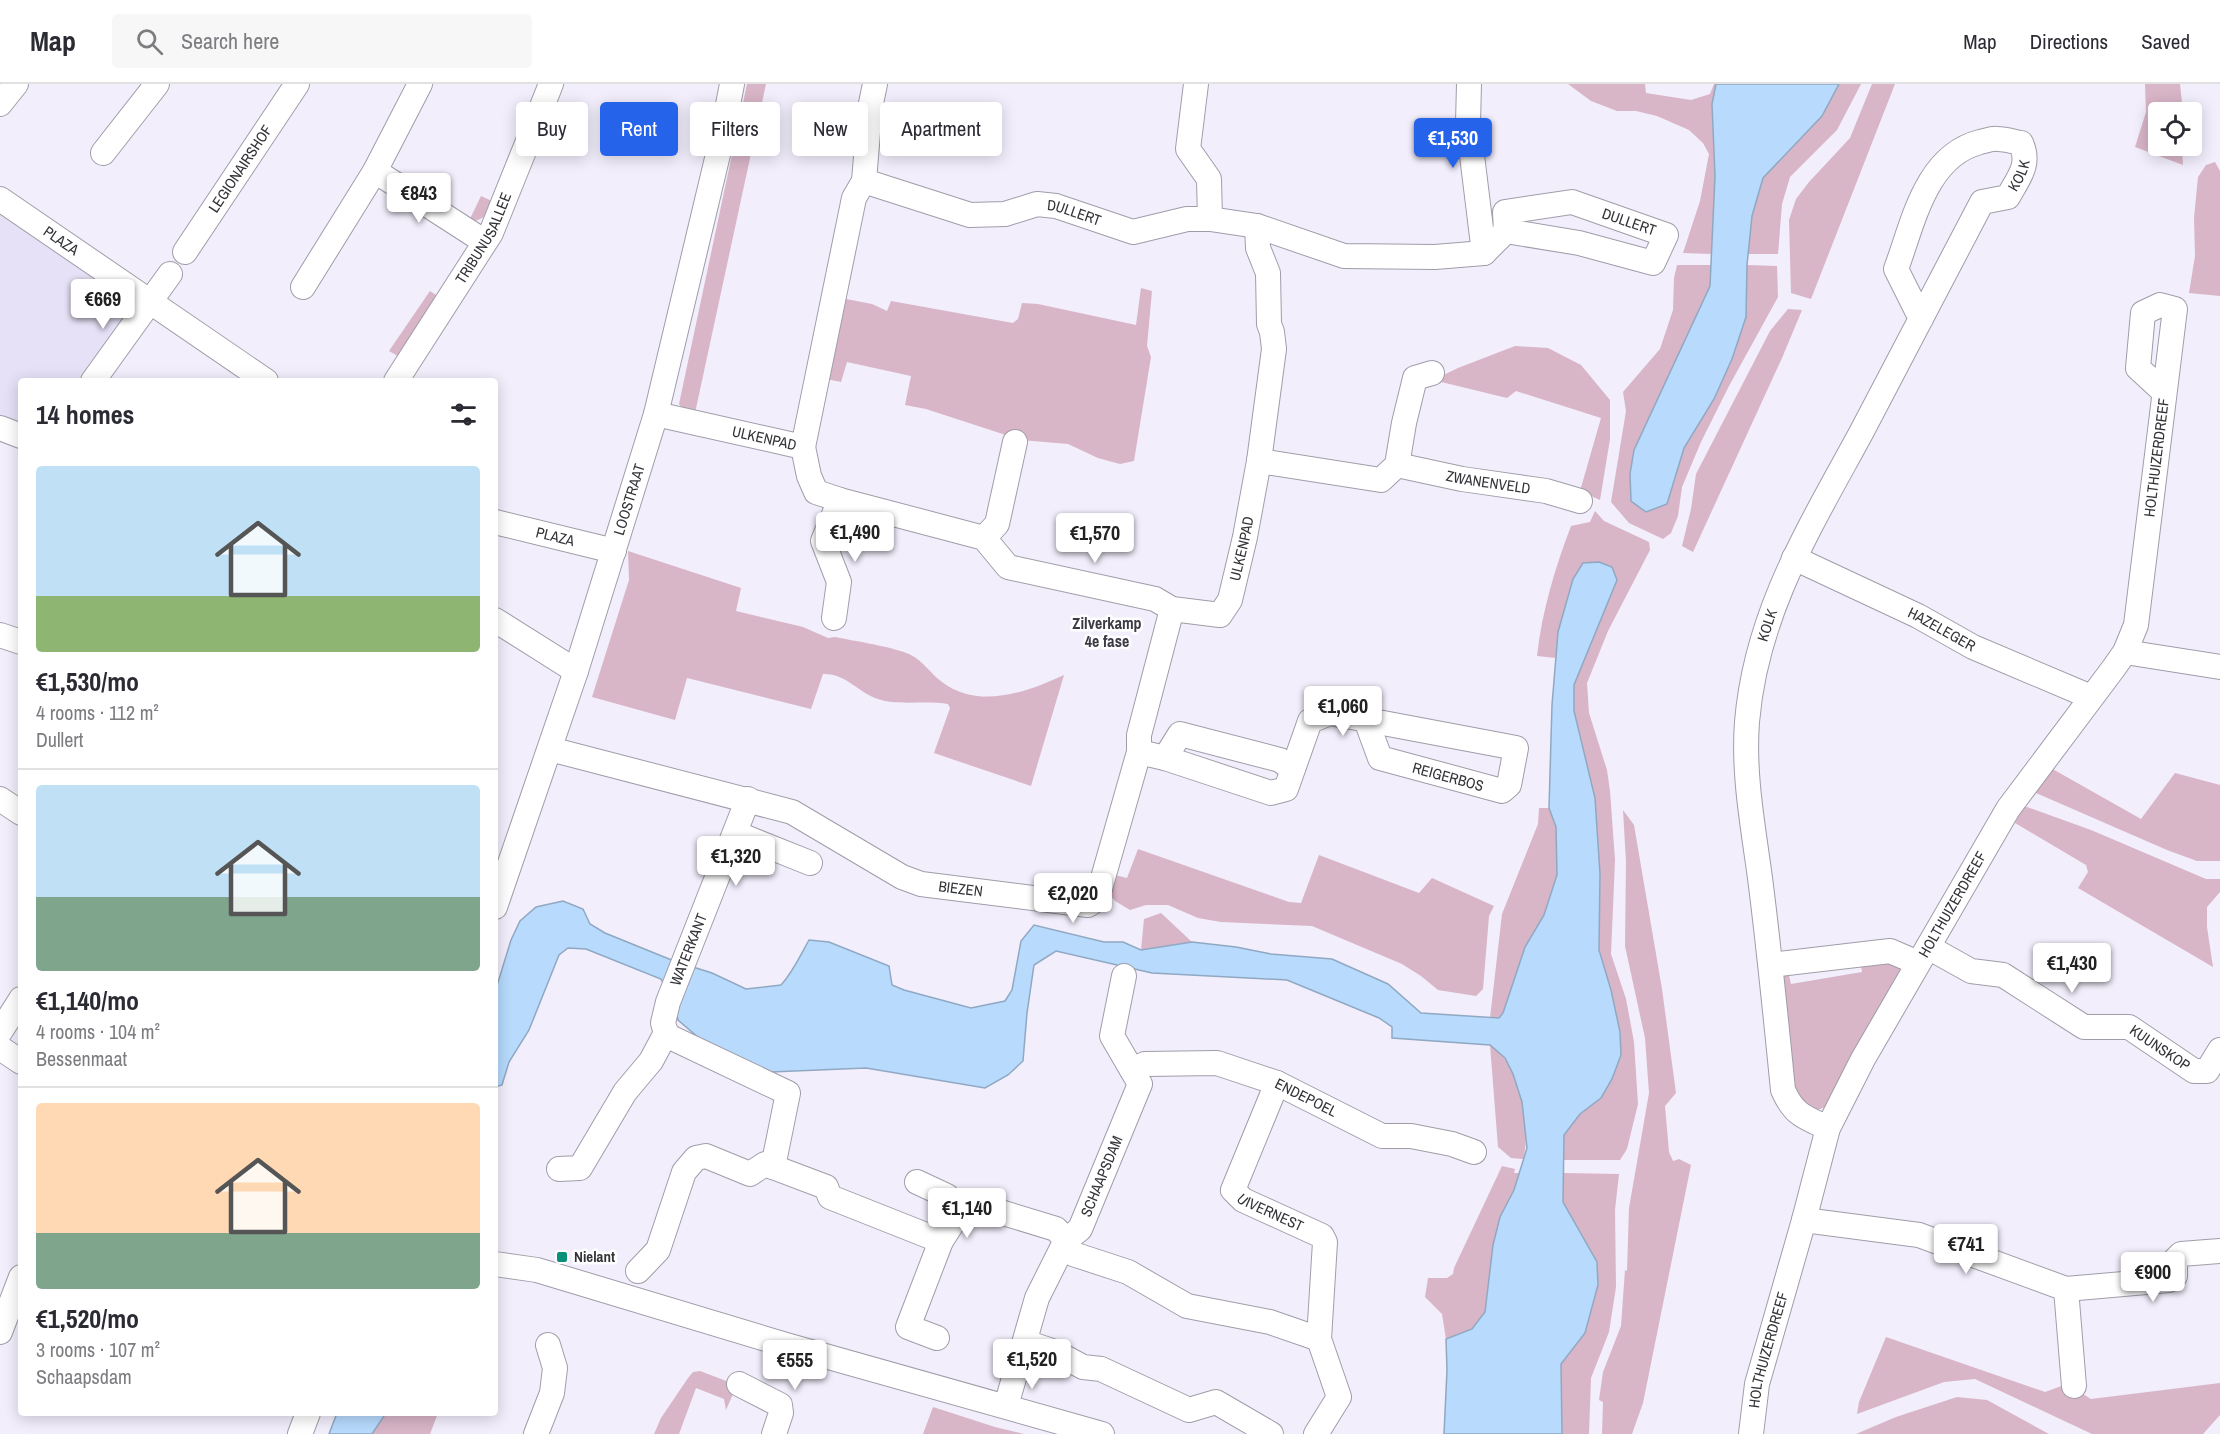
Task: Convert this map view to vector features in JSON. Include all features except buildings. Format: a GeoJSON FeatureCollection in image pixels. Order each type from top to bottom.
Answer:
{"type":"FeatureCollection","features":[{"type":"Feature","properties":{"kind":"street"},"geometry":{"type":"LineString","coordinates":[[0,104],[16,84]]}},
{"type":"Feature","properties":{"kind":"street"},"geometry":{"type":"LineString","coordinates":[[103,153],[157,84]]}},
{"type":"Feature","properties":{"kind":"street","name":"LEGIONAIRSHOF"},"geometry":{"type":"LineString","coordinates":[[185,252],[297,84]]}},
{"type":"Feature","properties":{"kind":"street"},"geometry":{"type":"LineString","coordinates":[[303,287],[375,171],[420,84]]}},
{"type":"Feature","properties":{"kind":"street","name":"TRIBUNUSALLEE"},"geometry":{"type":"LineString","coordinates":[[398,378],[491,233],[551,84]]}},
{"type":"Feature","properties":{"kind":"street","name":"LOOSTRAAT"},"geometry":{"type":"LineString","coordinates":[[498,898],[576,671],[656,414],[720,146],[732,84]]}},
{"type":"Feature","properties":{"kind":"street"},"geometry":{"type":"LineString","coordinates":[[803,447],[854,198],[864,182],[870,108],[875,84]]}},
{"type":"Feature","properties":{"kind":"street"},"geometry":{"type":"LineString","coordinates":[[1196,84],[1188,149],[1209,179],[1209,219]]}},
{"type":"Feature","properties":{"kind":"street"},"geometry":{"type":"LineString","coordinates":[[1469,84],[1468,123],[1484,253]]}},
{"type":"Feature","properties":{"kind":"street","name":"KOLK"},"geometry":{"type":"LineString","coordinates":[[1828,1128],[1799,1115],[1790,1106],[1783,1090],[1771,965],[1746,766],[1747,723],[1753,675],[1775,599],[1794,558],[1921,319],[1982,202],[2008,197],[2024,166],[2026,155],[2021,143],[1997,138],[1974,144],[1955,154],[1939,169],[1927,187],[1896,269],[1921,319]]}},
{"type":"Feature","properties":{"kind":"street"},"geometry":{"type":"LineString","coordinates":[[375,171],[485,242]]}},
{"type":"Feature","properties":{"kind":"street","name":"DULLERT"},"geometry":{"type":"LineString","coordinates":[[864,182],[970,215],[1005,214],[1037,204],[1056,206],[1133,232],[1187,219],[1209,219],[1257,226],[1344,256],[1426,257],[1484,253],[1506,231],[1505,212],[1572,202],[1666,234],[1653,262],[1579,243],[1506,231]]}},
{"type":"Feature","properties":{"kind":"street","name":"PLAZA"},"geometry":{"type":"LineString","coordinates":[[0,199],[262,378]]}},
{"type":"Feature","properties":{"kind":"street","name":"ULKENPAD"},"geometry":{"type":"LineString","coordinates":[[656,414],[803,447],[809,476],[816,492],[984,538],[1008,567],[1155,599],[1172,609],[1220,615],[1230,600],[1245,537],[1259,461],[1274,349],[1269,324],[1268,273],[1258,248],[1257,226]]}},
{"type":"Feature","properties":{"kind":"street"},"geometry":{"type":"LineString","coordinates":[[95,378],[170,274]]}},
{"type":"Feature","properties":{"kind":"street"},"geometry":{"type":"LineString","coordinates":[[1259,461],[1381,480],[1397,465],[1414,378],[1432,373]]}},
{"type":"Feature","properties":{"kind":"street","name":"HOLTHUIZERDREEF"},"geometry":{"type":"LineString","coordinates":[[1751,1434],[1757,1384],[1828,1128],[1863,1059],[2019,792],[2124,652],[2136,625],[2164,392]]}},
{"type":"Feature","properties":{"kind":"street"},"geometry":{"type":"LineString","coordinates":[[0,428],[18,435]]}},
{"type":"Feature","properties":{"kind":"street"},"geometry":{"type":"LineString","coordinates":[[984,538],[997,524],[1015,442]]}},
{"type":"Feature","properties":{"kind":"street","name":"ZWANENVELD"},"geometry":{"type":"LineString","coordinates":[[1397,465],[1462,479],[1546,491],[1580,501]]}},
{"type":"Feature","properties":{"kind":"street"},"geometry":{"type":"LineString","coordinates":[[834,618],[840,582],[824,541],[840,500]]}},
{"type":"Feature","properties":{"kind":"street","name":"PLAZA"},"geometry":{"type":"LineString","coordinates":[[498,523],[614,550]]}},
{"type":"Feature","properties":{"kind":"street","name":"HAZELEGER"},"geometry":{"type":"LineString","coordinates":[[1794,558],[1918,616],[1973,647],[2091,697]]}},
{"type":"Feature","properties":{"kind":"street","name":"BIEZEN"},"geometry":{"type":"LineString","coordinates":[[550,749],[748,798],[792,812],[902,877],[921,884],[1088,905],[1097,899],[1139,752],[1139,735],[1172,609]]}},
{"type":"Feature","properties":{"kind":"street"},"geometry":{"type":"LineString","coordinates":[[498,622],[576,671]]}},
{"type":"Feature","properties":{"kind":"street"},"geometry":{"type":"LineString","coordinates":[[0,635],[18,641]]}},
{"type":"Feature","properties":{"kind":"street"},"geometry":{"type":"LineString","coordinates":[[2124,652],[2220,667]]}},
{"type":"Feature","properties":{"kind":"street","name":"REIGERBOS"},"geometry":{"type":"LineString","coordinates":[[1139,752],[1165,758],[1271,793],[1286,789],[1310,721],[1330,713],[1516,748],[1509,785],[1502,791],[1380,758],[1366,720]]}},
{"type":"Feature","properties":{"kind":"street"},"geometry":{"type":"LineString","coordinates":[[1165,758],[1180,734],[1280,760],[1293,769]]}},
{"type":"Feature","properties":{"kind":"street","name":"WATERKANT"},"geometry":{"type":"LineString","coordinates":[[559,1169],[580,1168],[625,1092],[651,1061],[666,1033],[663,1023],[668,1002],[748,798]]}},
{"type":"Feature","properties":{"kind":"street"},"geometry":{"type":"LineString","coordinates":[[0,799],[18,811]]}},
{"type":"Feature","properties":{"kind":"street"},"geometry":{"type":"LineString","coordinates":[[735,833],[810,863]]}},
{"type":"Feature","properties":{"kind":"street"},"geometry":{"type":"LineString","coordinates":[[1771,965],[1890,951],[1923,955]]}},
{"type":"Feature","properties":{"kind":"street","name":"KUUNSKOP"},"geometry":{"type":"LineString","coordinates":[[1923,955],[1971,971],[2003,975],[2085,1027],[2129,1027],[2194,1071],[2207,1071],[2220,1050]]}},
{"type":"Feature","properties":{"kind":"street","name":"SCHAAPSDAM"},"geometry":{"type":"LineString","coordinates":[[1006,1406],[1037,1298],[1066,1240],[1080,1230],[1140,1084],[1112,1036],[1124,976]]}},
{"type":"Feature","properties":{"kind":"street"},"geometry":{"type":"LineString","coordinates":[[0,1032],[18,1004]]}},
{"type":"Feature","properties":{"kind":"street"},"geometry":{"type":"LineString","coordinates":[[666,1033],[788,1094],[773,1167]]}},
{"type":"Feature","properties":{"kind":"street"},"geometry":{"type":"LineString","coordinates":[[0,1048],[18,1060]]}},
{"type":"Feature","properties":{"kind":"street","name":"ENDEPOEL"},"geometry":{"type":"LineString","coordinates":[[1132,1070],[1144,1064],[1217,1063],[1277,1083],[1382,1136],[1410,1136],[1452,1144],[1474,1152]]}},
{"type":"Feature","properties":{"kind":"street","name":"UIVERNEST"},"geometry":{"type":"LineString","coordinates":[[1277,1083],[1233,1190],[1243,1200],[1322,1236],[1325,1242],[1319,1339],[1339,1397],[1316,1434]]}},
{"type":"Feature","properties":{"kind":"street"},"geometry":{"type":"LineString","coordinates":[[638,1270],[658,1250],[684,1172],[696,1158],[706,1156],[750,1174],[765,1164],[825,1187],[830,1197],[941,1241]]}},
{"type":"Feature","properties":{"kind":"street"},"geometry":{"type":"LineString","coordinates":[[917,1182],[947,1196],[959,1213]]}},
{"type":"Feature","properties":{"kind":"street"},"geometry":{"type":"LineString","coordinates":[[959,1213],[997,1211],[1056,1229],[1066,1240],[1073,1254],[1128,1272],[1187,1306],[1270,1322],[1319,1339]]}},
{"type":"Feature","properties":{"kind":"street"},"geometry":{"type":"LineString","coordinates":[[937,1338],[908,1327],[941,1241],[959,1213]]}},
{"type":"Feature","properties":{"kind":"street"},"geometry":{"type":"LineString","coordinates":[[1804,1220],[1919,1235],[2066,1289],[2169,1280],[2175,1276],[2175,1260],[2181,1254],[2220,1251]]}},
{"type":"Feature","properties":{"kind":"street"},"geometry":{"type":"LineString","coordinates":[[498,1264],[537,1270],[786,1345],[1102,1434]]}},
{"type":"Feature","properties":{"kind":"street"},"geometry":{"type":"LineString","coordinates":[[0,1332],[12,1282]]}},
{"type":"Feature","properties":{"kind":"street"},"geometry":{"type":"LineString","coordinates":[[2066,1289],[2074,1386]]}},
{"type":"Feature","properties":{"kind":"street"},"geometry":{"type":"LineString","coordinates":[[1025,1342],[1055,1352],[1083,1367],[1101,1369],[1189,1410],[1216,1402],[1271,1434]]}},
{"type":"Feature","properties":{"kind":"street"},"geometry":{"type":"LineString","coordinates":[[536,1434],[552,1393],[555,1368],[548,1346]]}},
{"type":"Feature","properties":{"kind":"street"},"geometry":{"type":"LineString","coordinates":[[739,1384],[780,1405],[781,1413],[774,1434]]}},
{"type":"Feature","properties":{"kind":"street"},"geometry":{"type":"LineString","coordinates":[[300,1434],[307,1416]]}},
{"type":"Feature","properties":{"kind":"shaded area"},"geometry":{"type":"Polygon","coordinates":[[[747,84],[766,84],[762,102],[743,102],[747,84]]]}},
{"type":"Feature","properties":{"kind":"shaded area"},"geometry":{"type":"Polygon","coordinates":[[[1568,84],[1645,84],[1646,93],[1691,100],[1710,94],[1716,84],[1712,104],[1715,176],[1712,254],[1683,253],[1700,201],[1709,154],[1703,143],[1689,130],[1657,116],[1636,111],[1617,111],[1591,101],[1568,84]]]}},
{"type":"Feature","properties":{"kind":"shaded area"},"geometry":{"type":"Polygon","coordinates":[[[1839,84],[1861,84],[1837,130],[1790,177],[1782,204],[1778,254],[1748,254],[1752,216],[1763,178],[1822,116],[1839,84]]]}},
{"type":"Feature","properties":{"kind":"shaded area"},"geometry":{"type":"Polygon","coordinates":[[[1872,84],[1895,84],[1811,299],[1791,293],[1789,220],[1796,199],[1850,138],[1872,84]]]}},
{"type":"Feature","properties":{"kind":"shaded area"},"geometry":{"type":"Polygon","coordinates":[[[2145,84],[2180,84],[2182,102],[2148,102],[2148,152],[2135,147],[2146,112],[2145,84]]]}},
{"type":"Feature","properties":{"kind":"shaded area"},"geometry":{"type":"Polygon","coordinates":[[[732,156],[750,156],[695,413],[685,411],[679,404],[732,156]]]}},
{"type":"Feature","properties":{"kind":"shaded area"},"geometry":{"type":"Polygon","coordinates":[[[2159,156],[2183,156],[2183,165],[2159,156]]]}},
{"type":"Feature","properties":{"kind":"shaded area"},"geometry":{"type":"Polygon","coordinates":[[[2215,162],[2220,171],[2220,296],[2189,293],[2195,256],[2194,218],[2198,177],[2206,165],[2215,162]]]}},
{"type":"Feature","properties":{"kind":"shaded area"},"geometry":{"type":"Polygon","coordinates":[[[481,196],[494,202],[481,218],[469,221],[481,196]]]}},
{"type":"Feature","properties":{"kind":"shaded area"},"geometry":{"type":"Polygon","coordinates":[[[0,212],[137,305],[88,378],[18,378],[18,425],[0,418],[0,212]]]}},
{"type":"Feature","properties":{"kind":"shaded area"},"geometry":{"type":"Polygon","coordinates":[[[1677,265],[1711,265],[1710,286],[1634,450],[1667,503],[1684,448],[1714,399],[1746,317],[1747,265],[1777,266],[1778,297],[1701,442],[1682,487],[1678,516],[1671,533],[1663,539],[1629,523],[1611,502],[1626,411],[1623,392],[1660,349],[1673,310],[1674,278],[1677,265]]]}},
{"type":"Feature","properties":{"kind":"shaded area"},"geometry":{"type":"Polygon","coordinates":[[[1141,288],[1152,291],[1147,346],[1151,357],[1134,461],[1120,464],[1098,458],[1068,444],[1021,440],[926,409],[905,405],[911,376],[847,362],[841,382],[826,379],[841,298],[872,304],[887,311],[891,301],[1013,323],[1018,319],[1022,303],[1038,304],[1136,325],[1141,288]]]}},
{"type":"Feature","properties":{"kind":"shaded area"},"geometry":{"type":"Polygon","coordinates":[[[430,291],[442,299],[401,358],[389,351],[430,291]]]}},
{"type":"Feature","properties":{"kind":"shaded area"},"geometry":{"type":"Polygon","coordinates":[[[1788,309],[1802,310],[1693,552],[1682,546],[1696,474],[1770,331],[1788,309]]]}},
{"type":"Feature","properties":{"kind":"shaded area"},"geometry":{"type":"Polygon","coordinates":[[[1515,346],[1548,348],[1581,365],[1610,400],[1610,439],[1600,500],[1580,491],[1601,418],[1516,391],[1507,398],[1433,380],[1515,346]]]}},
{"type":"Feature","properties":{"kind":"shaded area"},"geometry":{"type":"Polygon","coordinates":[[[1595,511],[1604,521],[1649,542],[1650,550],[1608,631],[1587,683],[1589,713],[1607,770],[1610,791],[1615,860],[1611,954],[1626,999],[1634,1042],[1638,1104],[1627,1149],[1620,1160],[1563,1160],[1564,1135],[1580,1114],[1601,1098],[1621,1055],[1620,1032],[1599,950],[1600,874],[1595,798],[1574,711],[1574,685],[1617,580],[1558,632],[1556,658],[1537,656],[1550,590],[1571,526],[1590,522],[1595,511]]]}},
{"type":"Feature","properties":{"kind":"shaded area"},"geometry":{"type":"Polygon","coordinates":[[[628,551],[741,588],[736,611],[803,627],[828,638],[835,637],[874,644],[911,655],[942,682],[971,695],[987,697],[1019,692],[1064,675],[1031,786],[934,753],[950,708],[948,704],[903,703],[878,699],[831,674],[823,674],[811,709],[687,678],[675,720],[592,697],[629,580],[628,551]]]}},
{"type":"Feature","properties":{"kind":"shaded area"},"geometry":{"type":"Polygon","coordinates":[[[2049,767],[2141,819],[2175,773],[2220,785],[2220,861],[2197,861],[2167,850],[2036,793],[2035,790],[2049,767]]]}},
{"type":"Feature","properties":{"kind":"shaded area"},"geometry":{"type":"Polygon","coordinates":[[[2024,806],[2091,830],[2206,879],[2220,879],[2220,892],[2207,907],[2207,927],[2213,967],[2078,888],[2088,872],[2086,865],[2015,823],[2024,806]]]}},
{"type":"Feature","properties":{"kind":"shaded area"},"geometry":{"type":"Polygon","coordinates":[[[1539,808],[1549,808],[1556,827],[1557,875],[1544,915],[1525,947],[1503,1013],[1499,1018],[1490,1018],[1502,914],[1538,824],[1539,808]]]}},
{"type":"Feature","properties":{"kind":"shaded area"},"geometry":{"type":"Polygon","coordinates":[[[1623,810],[1634,825],[1662,989],[1676,1093],[1665,1106],[1669,1152],[1673,1161],[1679,1159],[1691,1165],[1643,1403],[1632,1434],[1602,1434],[1603,1402],[1599,1400],[1603,1372],[1621,1326],[1625,1270],[1627,1271],[1629,1208],[1649,1093],[1645,1038],[1625,946],[1626,862],[1623,810]]]}},
{"type":"Feature","properties":{"kind":"shaded area"},"geometry":{"type":"Polygon","coordinates":[[[1138,849],[1289,902],[1301,903],[1319,855],[1419,893],[1432,878],[1494,906],[1489,916],[1483,989],[1476,996],[1438,990],[1402,964],[1312,926],[1221,922],[1198,918],[1168,905],[1146,905],[1130,910],[1115,901],[1106,890],[1111,874],[1127,878],[1138,849]]]}},
{"type":"Feature","properties":{"kind":"shaded area"},"geometry":{"type":"Polygon","coordinates":[[[1161,913],[1192,942],[1141,950],[1144,919],[1161,913]]]}},
{"type":"Feature","properties":{"kind":"shaded area"},"geometry":{"type":"Polygon","coordinates":[[[1860,958],[1906,963],[1827,1107],[1816,1110],[1797,1098],[1791,1091],[1777,968],[1787,967],[1791,984],[1862,972],[1860,958]]]}},
{"type":"Feature","properties":{"kind":"shaded area"},"geometry":{"type":"Polygon","coordinates":[[[1490,1045],[1510,1067],[1520,1092],[1526,1136],[1523,1159],[1511,1158],[1498,1147],[1490,1045]]]}},
{"type":"Feature","properties":{"kind":"shaded area"},"geometry":{"type":"Polygon","coordinates":[[[1502,1166],[1515,1169],[1514,1173],[1519,1173],[1514,1190],[1500,1217],[1485,1313],[1472,1329],[1446,1339],[1442,1314],[1425,1297],[1428,1278],[1447,1278],[1453,1274],[1502,1166]]]}},
{"type":"Feature","properties":{"kind":"shaded area"},"geometry":{"type":"Polygon","coordinates":[[[1563,1173],[1619,1174],[1615,1210],[1616,1287],[1609,1332],[1591,1378],[1589,1434],[1562,1434],[1561,1364],[1585,1333],[1598,1285],[1597,1262],[1563,1203],[1563,1173]]]}},
{"type":"Feature","properties":{"kind":"shaded area"},"geometry":{"type":"Polygon","coordinates":[[[1886,1337],[2045,1392],[2067,1384],[2091,1399],[2220,1383],[2220,1415],[2203,1434],[2092,1434],[1975,1379],[1944,1382],[1857,1414],[1859,1402],[1886,1337]]]}},
{"type":"Feature","properties":{"kind":"shaded area"},"geometry":{"type":"Polygon","coordinates":[[[700,1371],[737,1385],[726,1410],[724,1399],[696,1388],[679,1434],[654,1434],[661,1418],[688,1378],[693,1372],[700,1371]]]}},
{"type":"Feature","properties":{"kind":"shaded area"},"geometry":{"type":"Polygon","coordinates":[[[1957,1397],[1987,1400],[2049,1434],[1856,1434],[1896,1417],[1957,1397]]]}},
{"type":"Feature","properties":{"kind":"shaded area"},"geometry":{"type":"Polygon","coordinates":[[[933,1407],[995,1427],[1024,1434],[923,1434],[933,1407]]]}},
{"type":"Feature","properties":{"kind":"shaded area"},"geometry":{"type":"Polygon","coordinates":[[[384,1416],[437,1416],[430,1434],[372,1434],[384,1416]]]}},
{"type":"Feature","properties":{"kind":"water"},"geometry":{"type":"Polygon","coordinates":[[[1716,84],[1839,84],[1822,116],[1763,178],[1752,216],[1747,265],[1746,317],[1732,359],[1714,399],[1684,448],[1667,504],[1646,512],[1631,501],[1630,474],[1634,450],[1710,286],[1715,176],[1712,104],[1716,84]]]}},
{"type":"Feature","properties":{"kind":"water"},"geometry":{"type":"Polygon","coordinates":[[[1599,562],[1612,567],[1617,580],[1574,685],[1574,711],[1595,798],[1600,874],[1599,950],[1620,1032],[1621,1055],[1612,1079],[1601,1098],[1580,1114],[1564,1135],[1563,1202],[1597,1262],[1598,1285],[1585,1333],[1561,1364],[1562,1434],[1444,1434],[1446,1339],[1472,1329],[1485,1312],[1493,1245],[1500,1217],[1514,1190],[1527,1148],[1522,1102],[1513,1074],[1505,1058],[1490,1045],[1392,1038],[1392,1027],[1379,1018],[1287,980],[1152,973],[1056,951],[1034,965],[1023,1061],[1008,1075],[985,1088],[866,1068],[771,1072],[699,1038],[678,1020],[676,1010],[661,979],[586,949],[568,948],[559,955],[529,1030],[509,1062],[502,1085],[498,1086],[498,982],[511,940],[520,921],[536,907],[563,901],[583,909],[590,924],[605,933],[674,961],[712,973],[746,989],[781,985],[809,940],[829,942],[889,966],[892,985],[904,990],[971,1008],[1005,1001],[1012,990],[1021,941],[1034,925],[1104,942],[1123,942],[1141,950],[1192,942],[1271,954],[1332,959],[1388,984],[1421,1013],[1499,1018],[1503,1013],[1525,947],[1544,915],[1557,875],[1556,827],[1549,808],[1552,705],[1558,632],[1573,579],[1583,563],[1599,562]]]}},
{"type":"Feature","properties":{"kind":"water"},"geometry":{"type":"Polygon","coordinates":[[[336,1416],[384,1416],[372,1434],[329,1434],[336,1416]]]}},
{"type":"Feature","properties":{"kind":"place","name":"Nielant"},"geometry":{"type":"Point","coordinates":[562,1257]}},
{"type":"Feature","properties":{"kind":"district","name":"Zilverkamp 4e fase"},"geometry":{"type":"Point","coordinates":[1107,632]}}]}
